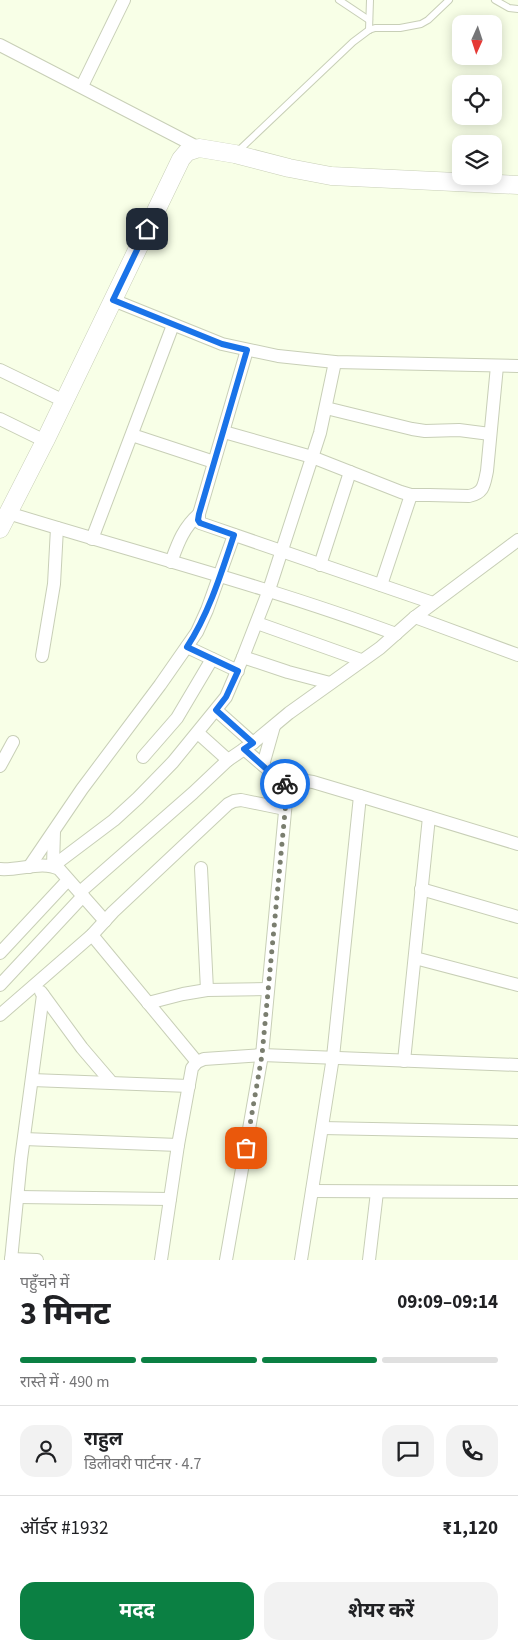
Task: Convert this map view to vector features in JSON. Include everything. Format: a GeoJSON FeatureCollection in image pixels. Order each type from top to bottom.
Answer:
{"type":"FeatureCollection","features":[{"type":"Feature","properties":{"kind":"street"},"geometry":{"type":"LineString","coordinates":[[82,86],[124,0]]}},
{"type":"Feature","properties":{"kind":"street"},"geometry":{"type":"LineString","coordinates":[[0,45],[199,148],[235,154],[289,168],[331,176],[518,185]]}},
{"type":"Feature","properties":{"kind":"street"},"geometry":{"type":"LineString","coordinates":[[0,529],[45,441],[181,159],[188,152],[199,148]]}},
{"type":"Feature","properties":{"kind":"street"},"geometry":{"type":"LineString","coordinates":[[113,300],[222,344],[278,356],[334,362],[518,366]]}},
{"type":"Feature","properties":{"kind":"street"},"geometry":{"type":"LineString","coordinates":[[92,538],[173,325]]}},
{"type":"Feature","properties":{"kind":"street"},"geometry":{"type":"LineString","coordinates":[[247,350],[199,514],[198,520],[200,523],[433,604]]}},
{"type":"Feature","properties":{"kind":"street"},"geometry":{"type":"LineString","coordinates":[[52,866],[114,820],[138,798],[198,733],[226,697],[257,623],[282,552],[320,433],[334,362]]}},
{"type":"Feature","properties":{"kind":"street"},"geometry":{"type":"LineString","coordinates":[[224,432],[312,457],[411,495],[469,496],[477,494],[485,484],[497,366]]}},
{"type":"Feature","properties":{"kind":"street"},"geometry":{"type":"LineString","coordinates":[[0,370],[64,401]]}},
{"type":"Feature","properties":{"kind":"street"},"geometry":{"type":"LineString","coordinates":[[326,408],[412,429],[459,430],[490,434]]}},
{"type":"Feature","properties":{"kind":"street"},"geometry":{"type":"LineString","coordinates":[[0,418],[45,441]]}},
{"type":"Feature","properties":{"kind":"street"},"geometry":{"type":"LineString","coordinates":[[132,435],[214,462]]}},
{"type":"Feature","properties":{"kind":"street"},"geometry":{"type":"LineString","coordinates":[[320,565],[350,472]]}},
{"type":"Feature","properties":{"kind":"street"},"geometry":{"type":"LineString","coordinates":[[382,585],[411,495]]}},
{"type":"Feature","properties":{"kind":"street"},"geometry":{"type":"LineString","coordinates":[[8,513],[269,590],[396,634]]}},
{"type":"Feature","properties":{"kind":"street"},"geometry":{"type":"LineString","coordinates":[[171,562],[179,538],[185,528],[199,514]]}},
{"type":"Feature","properties":{"kind":"street"},"geometry":{"type":"LineString","coordinates":[[42,656],[54,584],[57,528]]}},
{"type":"Feature","properties":{"kind":"street"},"geometry":{"type":"LineString","coordinates":[[29,867],[82,789],[197,632],[207,610],[234,535]]}},
{"type":"Feature","properties":{"kind":"street"},"geometry":{"type":"LineString","coordinates":[[0,985],[82,894],[228,760],[518,540]]}},
{"type":"Feature","properties":{"kind":"street"},"geometry":{"type":"LineString","coordinates":[[416,617],[518,655]]}},
{"type":"Feature","properties":{"kind":"street"},"geometry":{"type":"LineString","coordinates":[[257,623],[361,660]]}},
{"type":"Feature","properties":{"kind":"street"},"geometry":{"type":"LineString","coordinates":[[187,647],[238,671]]}},
{"type":"Feature","properties":{"kind":"street"},"geometry":{"type":"LineString","coordinates":[[243,657],[330,683]]}},
{"type":"Feature","properties":{"kind":"street"},"geometry":{"type":"LineString","coordinates":[[143,757],[177,718],[212,659]]}},
{"type":"Feature","properties":{"kind":"street"},"geometry":{"type":"LineString","coordinates":[[216,710],[272,774],[285,782],[300,780],[313,782],[518,844]]}},
{"type":"Feature","properties":{"kind":"street"},"geometry":{"type":"LineString","coordinates":[[264,765],[274,726]]}},
{"type":"Feature","properties":{"kind":"street"},"geometry":{"type":"LineString","coordinates":[[198,733],[228,760]]}},
{"type":"Feature","properties":{"kind":"street"},"geometry":{"type":"LineString","coordinates":[[0,766],[13,742]]}},
{"type":"Feature","properties":{"kind":"street"},"geometry":{"type":"LineString","coordinates":[[226,1260],[262,1055],[285,809],[285,782]]}},
{"type":"Feature","properties":{"kind":"street"},"geometry":{"type":"LineString","coordinates":[[302,1260],[333,1058],[360,796]]}},
{"type":"Feature","properties":{"kind":"street"},"geometry":{"type":"LineString","coordinates":[[0,1015],[92,935],[228,804],[240,800],[285,809]]}},
{"type":"Feature","properties":{"kind":"street"},"geometry":{"type":"LineString","coordinates":[[404,1061],[429,817]]}},
{"type":"Feature","properties":{"kind":"street"},"geometry":{"type":"LineString","coordinates":[[52,866],[54,830]]}},
{"type":"Feature","properties":{"kind":"street"},"geometry":{"type":"LineString","coordinates":[[0,869],[10,870],[52,866],[59,869],[105,921]]}},
{"type":"Feature","properties":{"kind":"street"},"geometry":{"type":"LineString","coordinates":[[201,868],[207,990]]}},
{"type":"Feature","properties":{"kind":"street"},"geometry":{"type":"LineString","coordinates":[[0,953],[68,880]]}},
{"type":"Feature","properties":{"kind":"street"},"geometry":{"type":"LineString","coordinates":[[421,889],[518,917]]}},
{"type":"Feature","properties":{"kind":"street"},"geometry":{"type":"LineString","coordinates":[[92,935],[198,1062]]}},
{"type":"Feature","properties":{"kind":"street"},"geometry":{"type":"LineString","coordinates":[[415,958],[518,985]]}},
{"type":"Feature","properties":{"kind":"street"},"geometry":{"type":"LineString","coordinates":[[35,984],[82,1048],[112,1083]]}},
{"type":"Feature","properties":{"kind":"street"},"geometry":{"type":"LineString","coordinates":[[148,1003],[207,990],[268,989]]}},
{"type":"Feature","properties":{"kind":"street"},"geometry":{"type":"LineString","coordinates":[[37,1260],[11,1260],[24,1139],[43,995]]}},
{"type":"Feature","properties":{"kind":"street"},"geometry":{"type":"LineString","coordinates":[[161,1260],[178,1145],[192,1068],[198,1062],[212,1058],[262,1055],[518,1065]]}},
{"type":"Feature","properties":{"kind":"street"},"geometry":{"type":"LineString","coordinates":[[32,1080],[189,1086]]}},
{"type":"Feature","properties":{"kind":"street"},"geometry":{"type":"LineString","coordinates":[[322,1128],[518,1132]]}},
{"type":"Feature","properties":{"kind":"street"},"geometry":{"type":"LineString","coordinates":[[24,1139],[178,1145]]}},
{"type":"Feature","properties":{"kind":"street"},"geometry":{"type":"LineString","coordinates":[[312,1191],[518,1192]]}},
{"type":"Feature","properties":{"kind":"street"},"geometry":{"type":"LineString","coordinates":[[369,1260],[377,1192]]}},
{"type":"Feature","properties":{"kind":"street"},"geometry":{"type":"LineString","coordinates":[[18,1197],[170,1199]]}},
{"type":"Feature","properties":{"kind":"lane"},"geometry":{"type":"LineString","coordinates":[[338,0],[370,20]]}},
{"type":"Feature","properties":{"kind":"lane"},"geometry":{"type":"LineString","coordinates":[[369,30],[370,0]]}},
{"type":"Feature","properties":{"kind":"lane"},"geometry":{"type":"LineString","coordinates":[[235,154],[353,42],[369,30],[382,27],[400,28],[421,24],[428,20],[449,0]]}},
{"type":"Feature","properties":{"kind":"lane"},"geometry":{"type":"LineString","coordinates":[[495,0],[509,8],[518,9]]}},
{"type":"Feature","properties":{"kind":"way so far"},"geometry":{"type":"LineString","coordinates":[[246,1148],[262,1055],[286,801],[285,784]]}},
{"type":"Feature","properties":{"kind":"route"},"geometry":{"type":"LineString","coordinates":[[147,229],[113,300],[222,344],[247,350],[198,520],[205,526],[234,535],[207,610],[197,632],[187,647],[238,671],[226,697],[216,710],[253,743],[244,749],[272,774],[285,782],[285,784]]}}]}
